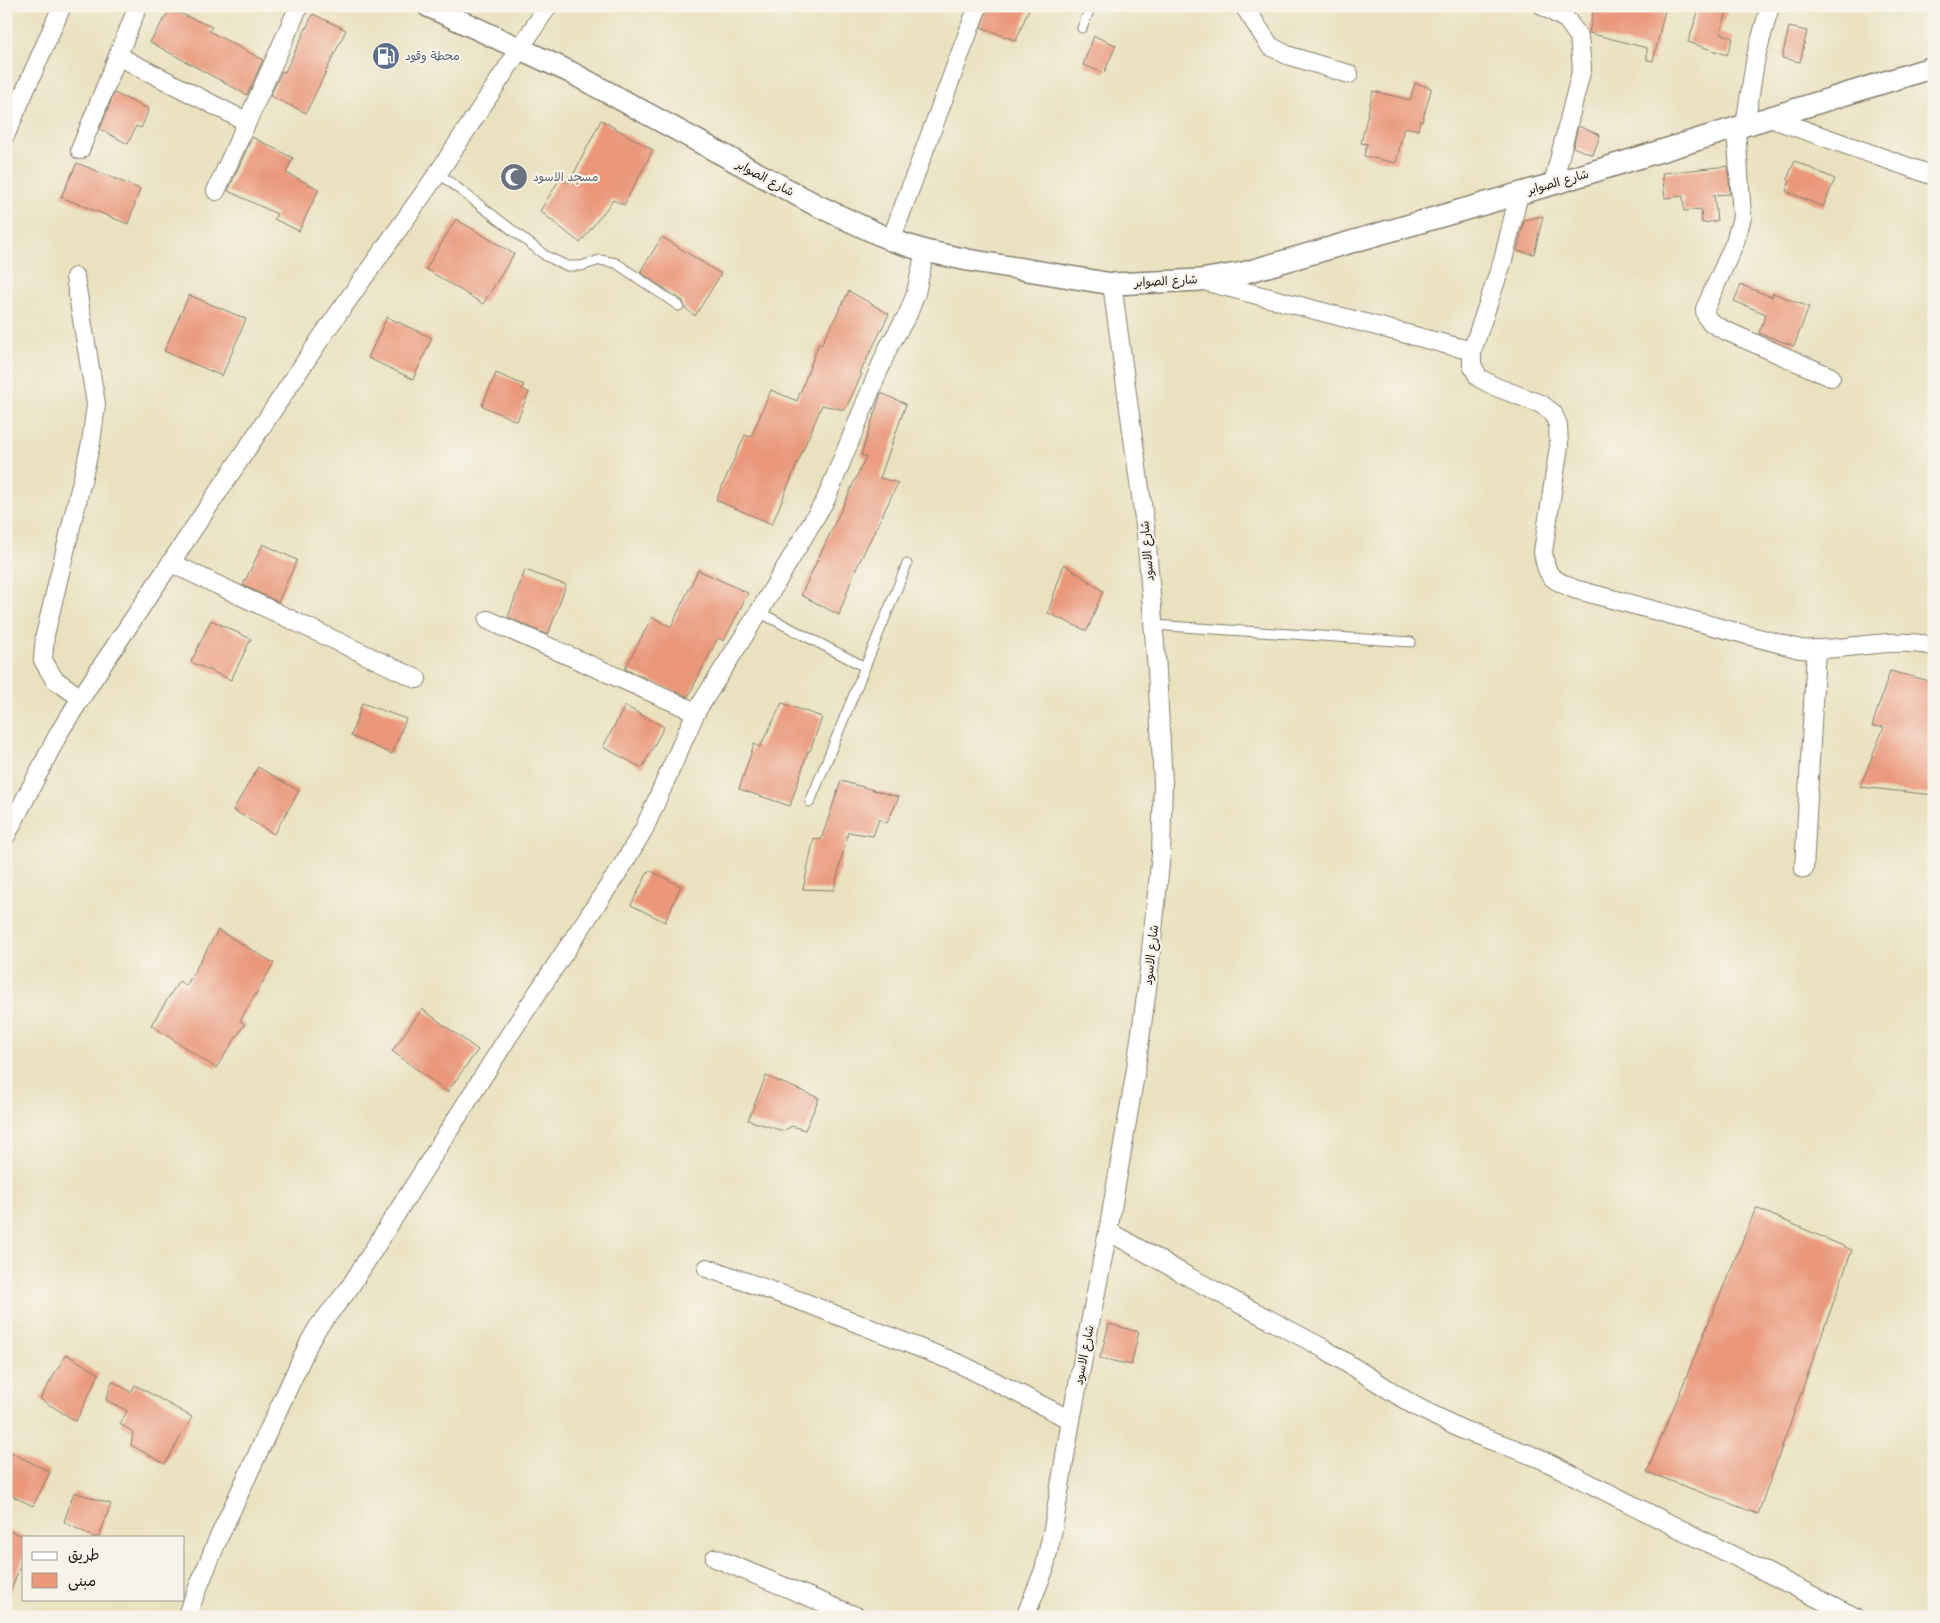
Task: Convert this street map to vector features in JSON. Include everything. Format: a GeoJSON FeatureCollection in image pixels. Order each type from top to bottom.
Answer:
{"type":"FeatureCollection","features":[{"type":"Feature","properties":{"kind":"street"},"geometry":{"type":"LineString","coordinates":[[6,134],[62,6]]}},
{"type":"Feature","properties":{"kind":"street"},"geometry":{"type":"LineString","coordinates":[[80,150],[138,6]]}},
{"type":"Feature","properties":{"kind":"street"},"geometry":{"type":"LineString","coordinates":[[216,191],[299,6]]}},
{"type":"Feature","properties":{"kind":"street","name":"شارع الصوابر"},"geometry":{"type":"LineString","coordinates":[[428,6],[570,72],[816,205],[891,240],[925,251],[968,260],[1112,284],[1200,280],[1242,272],[1553,184],[1934,67]]}},
{"type":"Feature","properties":{"kind":"street"},"geometry":{"type":"LineString","coordinates":[[6,836],[30,793],[60,731],[81,698],[323,336],[438,173],[522,49],[548,6]]}},
{"type":"Feature","properties":{"kind":"street"},"geometry":{"type":"LineString","coordinates":[[891,240],[978,6]]}},
{"type":"Feature","properties":{"kind":"street"},"geometry":{"type":"LineString","coordinates":[[1244,6],[1270,46],[1287,55],[1349,74]]}},
{"type":"Feature","properties":{"kind":"street"},"geometry":{"type":"LineString","coordinates":[[1543,6],[1567,20],[1579,37],[1582,68],[1553,184]]}},
{"type":"Feature","properties":{"kind":"street"},"geometry":{"type":"LineString","coordinates":[[1770,6],[1756,56],[1741,126],[1742,217],[1735,242],[1705,309],[1705,316],[1709,321],[1724,330],[1831,378]]}},
{"type":"Feature","properties":{"kind":"street"},"geometry":{"type":"LineString","coordinates":[[118,56],[247,122]]}},
{"type":"Feature","properties":{"kind":"street"},"geometry":{"type":"LineString","coordinates":[[1770,118],[1934,176]]}},
{"type":"Feature","properties":{"kind":"street"},"geometry":{"type":"LineString","coordinates":[[1519,194],[1503,260],[1472,351],[1472,365],[1479,378],[1496,387],[1541,404],[1553,412],[1558,425],[1559,446],[1543,552],[1546,570],[1554,580],[1574,589],[1800,649],[1816,650],[1903,642],[1934,646]]}},
{"type":"Feature","properties":{"kind":"street"},"geometry":{"type":"LineString","coordinates":[[186,1617],[218,1539],[318,1327],[348,1290],[508,1037],[622,866],[644,829],[696,712],[759,612],[826,499],[888,348],[908,314],[916,293],[925,251]]}},
{"type":"Feature","properties":{"kind":"street"},"geometry":{"type":"LineString","coordinates":[[75,277],[96,404],[91,443],[45,634],[43,660],[54,679],[81,698]]}},
{"type":"Feature","properties":{"kind":"street"},"geometry":{"type":"LineString","coordinates":[[1200,280],[1472,351]]}},
{"type":"Feature","properties":{"kind":"street","name":"شارع الاسود"},"geometry":{"type":"LineString","coordinates":[[1025,1617],[1044,1570],[1053,1529],[1071,1420],[1108,1231],[1147,989],[1161,854],[1163,783],[1146,533],[1112,284]]}},
{"type":"Feature","properties":{"kind":"street"},"geometry":{"type":"LineString","coordinates":[[171,563],[417,679]]}},
{"type":"Feature","properties":{"kind":"street"},"geometry":{"type":"LineString","coordinates":[[488,620],[696,712]]}},
{"type":"Feature","properties":{"kind":"street"},"geometry":{"type":"LineString","coordinates":[[1804,869],[1816,650]]}},
{"type":"Feature","properties":{"kind":"street"},"geometry":{"type":"LineString","coordinates":[[1108,1231],[1189,1277],[1323,1348],[1415,1406],[1463,1430],[1539,1458],[1855,1617]]}},
{"type":"Feature","properties":{"kind":"street"},"geometry":{"type":"LineString","coordinates":[[707,1268],[806,1303],[960,1364],[1071,1420]]}},
{"type":"Feature","properties":{"kind":"street"},"geometry":{"type":"LineString","coordinates":[[714,1558],[858,1617]]}},
{"type":"Feature","properties":{"kind":"lane"},"geometry":{"type":"LineString","coordinates":[[1082,28],[1091,6]]}},
{"type":"Feature","properties":{"kind":"lane"},"geometry":{"type":"LineString","coordinates":[[438,173],[546,256],[567,266],[581,266],[600,260],[616,263],[679,306]]}},
{"type":"Feature","properties":{"kind":"lane"},"geometry":{"type":"LineString","coordinates":[[810,802],[908,564]]}},
{"type":"Feature","properties":{"kind":"lane"},"geometry":{"type":"LineString","coordinates":[[759,612],[865,667]]}},
{"type":"Feature","properties":{"kind":"lane"},"geometry":{"type":"LineString","coordinates":[[1153,625],[1411,642]]}},
{"type":"Feature","properties":{"kind":"building"},"geometry":{"type":"Polygon","coordinates":[[[988,6],[1030,6],[1016,41],[981,27],[988,6]]]}},
{"type":"Feature","properties":{"kind":"building"},"geometry":{"type":"Polygon","coordinates":[[[1594,6],[1666,6],[1653,61],[1647,60],[1647,48],[1589,33],[1594,6]]]}},
{"type":"Feature","properties":{"kind":"building"},"geometry":{"type":"Polygon","coordinates":[[[1700,6],[1729,6],[1720,33],[1733,38],[1727,55],[1688,42],[1700,6]]]}},
{"type":"Feature","properties":{"kind":"building"},"geometry":{"type":"Polygon","coordinates":[[[170,9],[212,27],[209,31],[263,60],[247,95],[150,42],[170,9]]]}},
{"type":"Feature","properties":{"kind":"building"},"geometry":{"type":"Polygon","coordinates":[[[313,14],[346,30],[306,113],[270,96],[282,71],[285,72],[313,14]]]}},
{"type":"Feature","properties":{"kind":"building"},"geometry":{"type":"Polygon","coordinates":[[[1789,27],[1807,31],[1800,62],[1782,58],[1789,27]]]}},
{"type":"Feature","properties":{"kind":"building"},"geometry":{"type":"Polygon","coordinates":[[[1094,36],[1116,45],[1104,73],[1083,65],[1094,36]]]}},
{"type":"Feature","properties":{"kind":"building"},"geometry":{"type":"Polygon","coordinates":[[[1415,83],[1431,88],[1431,90],[1418,130],[1404,127],[1396,163],[1364,156],[1367,144],[1361,143],[1373,91],[1410,100],[1415,83]]]}},
{"type":"Feature","properties":{"kind":"building"},"geometry":{"type":"Polygon","coordinates":[[[114,93],[149,109],[141,128],[136,126],[128,144],[100,129],[114,93]]]}},
{"type":"Feature","properties":{"kind":"building"},"geometry":{"type":"Polygon","coordinates":[[[601,120],[653,150],[624,205],[613,200],[580,243],[540,211],[561,177],[569,183],[601,120]]]}},
{"type":"Feature","properties":{"kind":"building"},"geometry":{"type":"Polygon","coordinates":[[[1578,126],[1600,135],[1593,155],[1573,147],[1578,126]]]}},
{"type":"Feature","properties":{"kind":"building"},"geometry":{"type":"Polygon","coordinates":[[[252,137],[293,158],[286,173],[319,189],[299,231],[274,219],[277,214],[228,191],[252,137]]]}},
{"type":"Feature","properties":{"kind":"building"},"geometry":{"type":"Polygon","coordinates":[[[1795,161],[1835,179],[1823,207],[1786,191],[1790,181],[1787,179],[1795,161]]]}},
{"type":"Feature","properties":{"kind":"building"},"geometry":{"type":"Polygon","coordinates":[[[77,163],[140,189],[128,224],[61,197],[77,163]]]}},
{"type":"Feature","properties":{"kind":"building"},"geometry":{"type":"Polygon","coordinates":[[[1728,166],[1730,194],[1714,195],[1717,221],[1702,223],[1701,209],[1684,211],[1683,196],[1665,198],[1662,173],[1728,166]]]}},
{"type":"Feature","properties":{"kind":"building"},"geometry":{"type":"Polygon","coordinates":[[[1543,216],[1534,254],[1517,251],[1524,220],[1543,216]]]}},
{"type":"Feature","properties":{"kind":"building"},"geometry":{"type":"Polygon","coordinates":[[[456,219],[514,254],[483,304],[426,269],[456,219]]]}},
{"type":"Feature","properties":{"kind":"building"},"geometry":{"type":"Polygon","coordinates":[[[662,237],[721,274],[695,316],[685,308],[683,301],[640,272],[662,237]]]}},
{"type":"Feature","properties":{"kind":"building"},"geometry":{"type":"Polygon","coordinates":[[[1741,285],[1772,297],[1773,293],[1809,307],[1794,346],[1759,333],[1766,314],[1734,301],[1741,285]]]}},
{"type":"Feature","properties":{"kind":"building"},"geometry":{"type":"Polygon","coordinates":[[[849,291],[889,314],[860,373],[862,374],[845,410],[822,405],[772,524],[716,500],[745,435],[751,437],[771,390],[797,401],[819,343],[821,345],[849,291]]]}},
{"type":"Feature","properties":{"kind":"building"},"geometry":{"type":"Polygon","coordinates":[[[189,295],[246,319],[222,376],[164,351],[189,295]]]}},
{"type":"Feature","properties":{"kind":"building"},"geometry":{"type":"Polygon","coordinates":[[[387,317],[432,338],[413,379],[368,358],[387,317]]]}},
{"type":"Feature","properties":{"kind":"building"},"geometry":{"type":"Polygon","coordinates":[[[496,373],[524,385],[522,389],[529,392],[517,421],[482,406],[496,373]]]}},
{"type":"Feature","properties":{"kind":"building"},"geometry":{"type":"Polygon","coordinates":[[[881,393],[906,404],[880,478],[898,483],[853,575],[839,615],[801,595],[866,457],[861,455],[881,393]]]}},
{"type":"Feature","properties":{"kind":"building"},"geometry":{"type":"Polygon","coordinates":[[[263,544],[297,560],[278,602],[243,585],[263,544]]]}},
{"type":"Feature","properties":{"kind":"building"},"geometry":{"type":"Polygon","coordinates":[[[1064,564],[1103,591],[1087,631],[1048,613],[1064,564]]]}},
{"type":"Feature","properties":{"kind":"building"},"geometry":{"type":"Polygon","coordinates":[[[525,570],[566,585],[548,635],[508,617],[525,570]]]}},
{"type":"Feature","properties":{"kind":"building"},"geometry":{"type":"Polygon","coordinates":[[[698,570],[748,593],[724,641],[718,638],[688,697],[625,669],[652,617],[671,627],[698,570]]]}},
{"type":"Feature","properties":{"kind":"building"},"geometry":{"type":"Polygon","coordinates":[[[211,620],[251,639],[231,680],[191,662],[211,620]]]}},
{"type":"Feature","properties":{"kind":"building"},"geometry":{"type":"Polygon","coordinates":[[[1890,671],[1934,682],[1934,795],[1860,787],[1884,727],[1872,726],[1890,671]]]}},
{"type":"Feature","properties":{"kind":"building"},"geometry":{"type":"Polygon","coordinates":[[[362,703],[406,719],[392,754],[351,736],[362,703]]]}},
{"type":"Feature","properties":{"kind":"building"},"geometry":{"type":"Polygon","coordinates":[[[782,703],[822,717],[810,751],[808,751],[790,806],[739,789],[754,744],[760,747],[782,703]]]}},
{"type":"Feature","properties":{"kind":"building"},"geometry":{"type":"Polygon","coordinates":[[[625,706],[664,727],[642,768],[603,747],[625,706]]]}},
{"type":"Feature","properties":{"kind":"building"},"geometry":{"type":"Polygon","coordinates":[[[258,767],[299,791],[274,834],[233,810],[258,767]]]}},
{"type":"Feature","properties":{"kind":"building"},"geometry":{"type":"Polygon","coordinates":[[[841,781],[899,797],[887,823],[879,819],[873,836],[848,832],[834,890],[803,889],[814,838],[821,840],[841,781]]]}},
{"type":"Feature","properties":{"kind":"building"},"geometry":{"type":"Polygon","coordinates":[[[649,870],[681,886],[665,922],[631,905],[649,870]]]}},
{"type":"Feature","properties":{"kind":"building"},"geometry":{"type":"Polygon","coordinates":[[[218,930],[274,963],[240,1021],[245,1024],[216,1068],[151,1025],[179,981],[186,986],[218,930]]]}},
{"type":"Feature","properties":{"kind":"building"},"geometry":{"type":"Polygon","coordinates":[[[422,1009],[478,1050],[447,1092],[392,1051],[422,1009]]]}},
{"type":"Feature","properties":{"kind":"building"},"geometry":{"type":"Polygon","coordinates":[[[766,1076],[819,1098],[805,1130],[792,1126],[783,1131],[748,1120],[766,1076]]]}},
{"type":"Feature","properties":{"kind":"building"},"geometry":{"type":"Polygon","coordinates":[[[1756,1208],[1852,1250],[1758,1514],[1647,1472],[1756,1208]]]}},
{"type":"Feature","properties":{"kind":"building"},"geometry":{"type":"Polygon","coordinates":[[[1109,1324],[1139,1332],[1131,1365],[1100,1358],[1109,1324]]]}},
{"type":"Feature","properties":{"kind":"building"},"geometry":{"type":"Polygon","coordinates":[[[66,1354],[99,1374],[76,1421],[40,1399],[66,1354]]]}},
{"type":"Feature","properties":{"kind":"building"},"geometry":{"type":"Polygon","coordinates":[[[112,1381],[131,1392],[135,1385],[192,1417],[165,1464],[131,1445],[133,1432],[120,1424],[127,1411],[106,1400],[112,1381]]]}},
{"type":"Feature","properties":{"kind":"building"},"geometry":{"type":"Polygon","coordinates":[[[6,1450],[50,1472],[33,1506],[6,1493],[6,1450]]]}},
{"type":"Feature","properties":{"kind":"building"},"geometry":{"type":"Polygon","coordinates":[[[74,1492],[111,1504],[99,1536],[92,1536],[64,1522],[74,1492]]]}},
{"type":"Feature","properties":{"kind":"building"},"geometry":{"type":"Polygon","coordinates":[[[6,1530],[24,1536],[22,1536],[22,1561],[8,1598],[6,1598],[6,1530]]]}},
{"type":"Feature","properties":{"kind":"place","name":"محطة وقود"},"geometry":{"type":"Point","coordinates":[386,56]}},
{"type":"Feature","properties":{"kind":"place","name":"مسجد الاسود"},"geometry":{"type":"Point","coordinates":[514,177]}}]}
